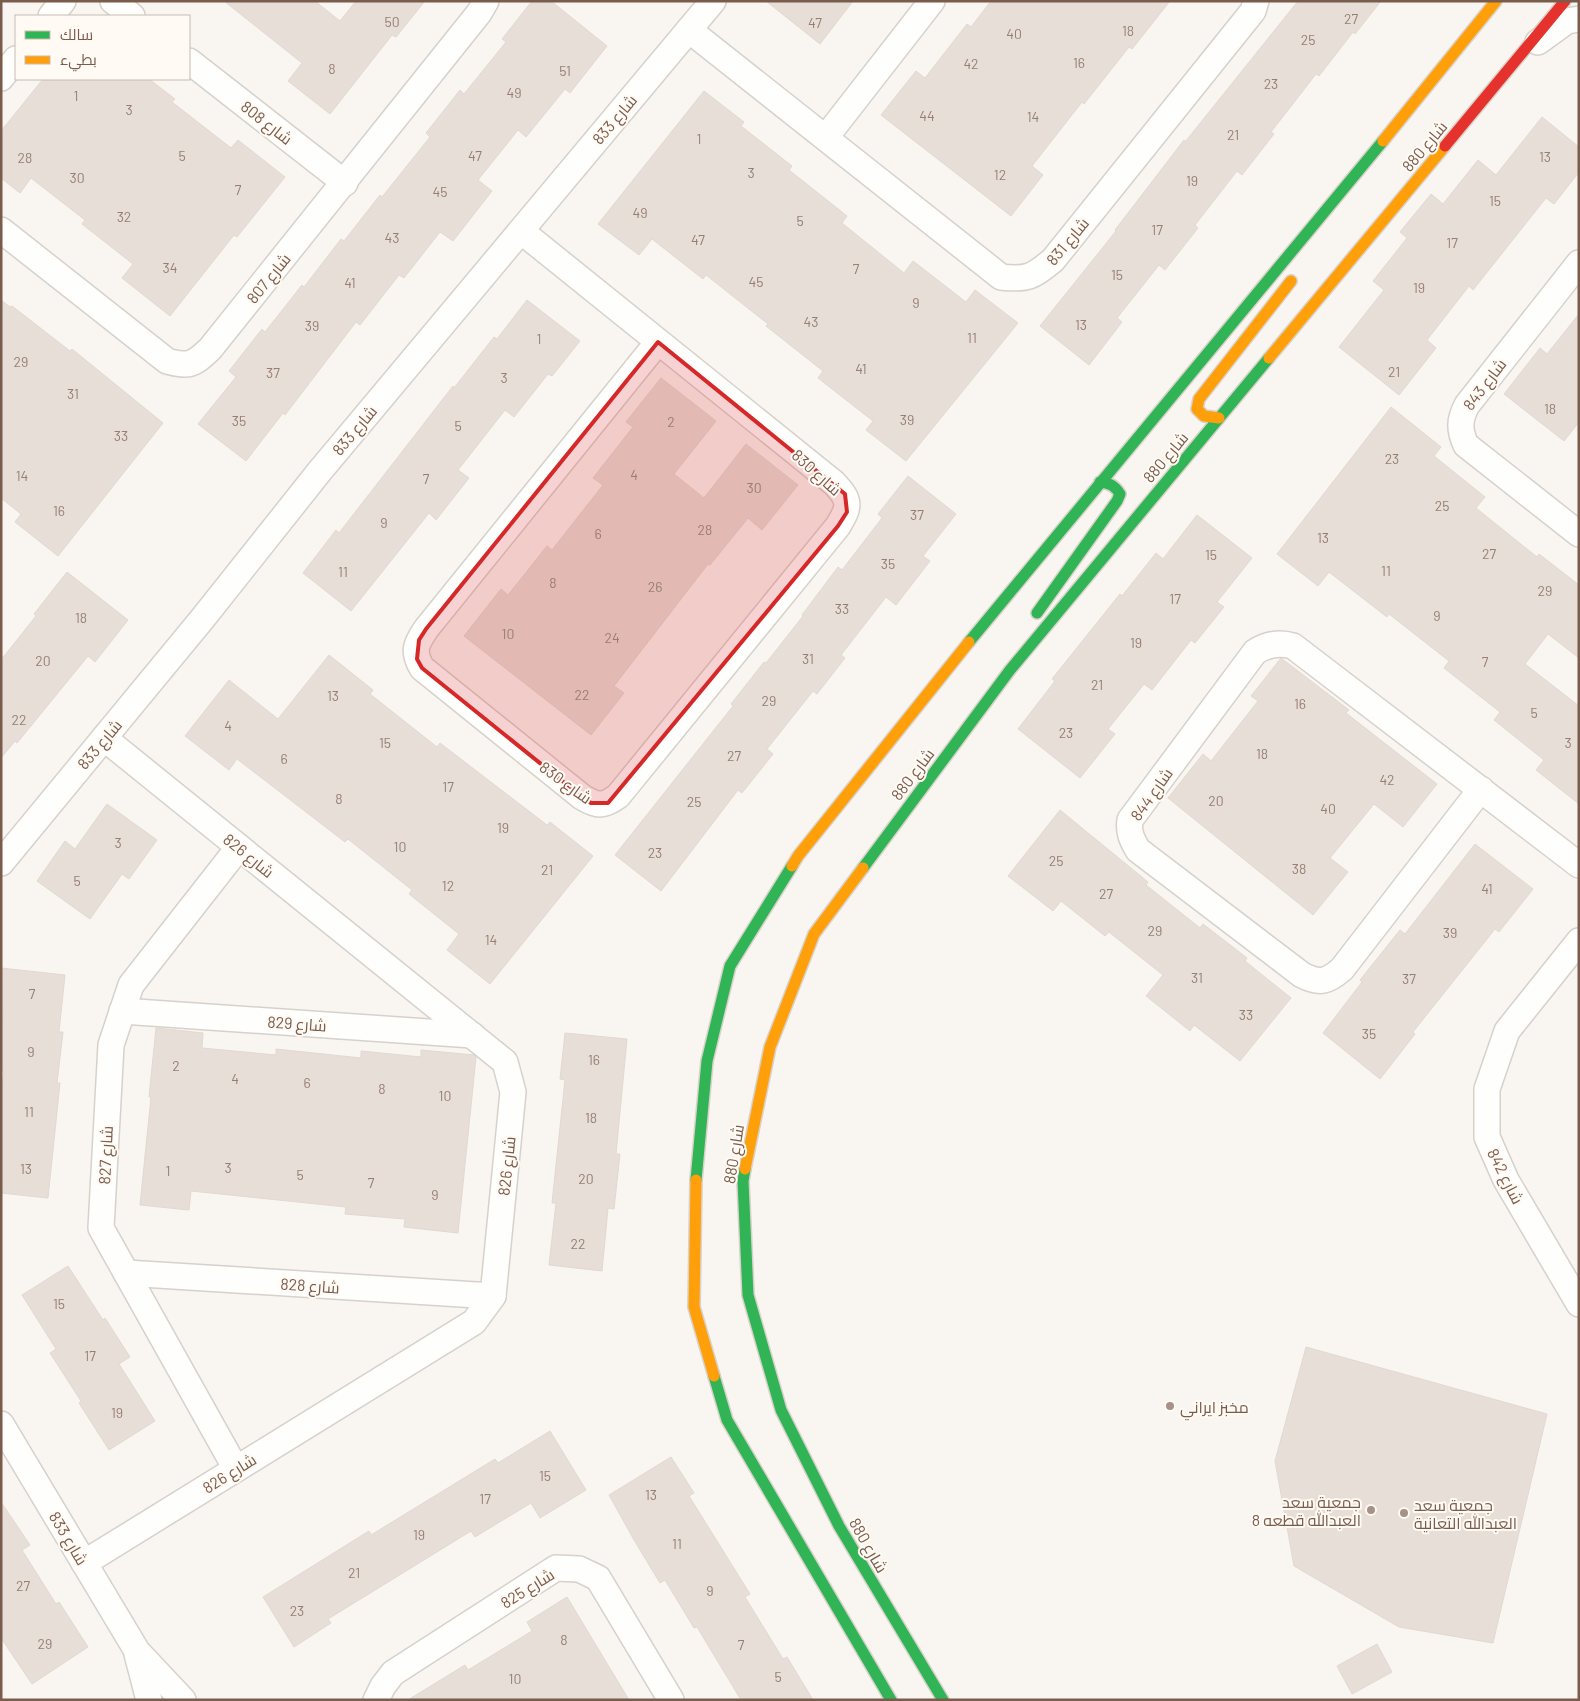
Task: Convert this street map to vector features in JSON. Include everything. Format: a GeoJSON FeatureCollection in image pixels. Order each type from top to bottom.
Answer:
{"type":"FeatureCollection","features":[{"type":"Feature","properties":{"kind":"street"},"geometry":{"type":"LineString","coordinates":[[52,15],[63,1]]}},
{"type":"Feature","properties":{"kind":"street"},"geometry":{"type":"LineString","coordinates":[[113,1],[131,15]]}},
{"type":"Feature","properties":{"kind":"street","name":"شارع 807"},"geometry":{"type":"LineString","coordinates":[[1,230],[167,361],[183,365],[198,360],[210,349],[345,183],[479,13],[486,1]]}},
{"type":"Feature","properties":{"kind":"street","name":"شارع 833"},"geometry":{"type":"LineString","coordinates":[[1,863],[203,618],[319,472],[713,1]]}},
{"type":"Feature","properties":{"kind":"street"},"geometry":{"type":"LineString","coordinates":[[826,137],[932,1]]}},
{"type":"Feature","properties":{"kind":"street","name":"شارع 831"},"geometry":{"type":"LineString","coordinates":[[689,30],[1001,276],[1020,279],[1038,273],[1052,260],[1252,11],[1256,1]]}},
{"type":"Feature","properties":{"kind":"street","name":"شارع 880"},"geometry":{"type":"LineString","coordinates":[[891,1700],[727,1420],[694,1307],[695,1196],[707,1061],[730,966],[798,856],[932,687],[1337,198],[1496,1]]}},
{"type":"Feature","properties":{"kind":"street","name":"شارع 880"},"geometry":{"type":"LineString","coordinates":[[943,1700],[839,1526],[781,1410],[748,1295],[743,1181],[770,1047],[814,934],[1010,670],[1565,1]]}},
{"type":"Feature","properties":{"kind":"street"},"geometry":{"type":"LineString","coordinates":[[1522,53],[1567,21],[1579,19]]}},
{"type":"Feature","properties":{"kind":"street"},"geometry":{"type":"LineString","coordinates":[[1,78],[15,61]]}},
{"type":"Feature","properties":{"kind":"street","name":"شارع 808"},"geometry":{"type":"LineString","coordinates":[[190,62],[345,183]]}},
{"type":"Feature","properties":{"kind":"street"},"geometry":{"type":"LineString","coordinates":[[1327,229],[1337,198]]}},
{"type":"Feature","properties":{"kind":"street","name":"شارع 830"},"geometry":{"type":"LineString","coordinates":[[521,231],[834,483],[845,494],[848,503],[846,512],[838,526],[624,788],[608,803],[591,803],[422,668],[417,659],[416,650],[418,640],[426,629],[658,342]]}},
{"type":"Feature","properties":{"kind":"street","name":"شارع 843"},"geometry":{"type":"LineString","coordinates":[[1579,263],[1466,405],[1461,415],[1460,426],[1466,445],[1579,534]]}},
{"type":"Feature","properties":{"kind":"street"},"geometry":{"type":"LineString","coordinates":[[1218,418],[1204,416],[1197,409],[1199,399],[1297,273]]}},
{"type":"Feature","properties":{"kind":"street"},"geometry":{"type":"LineString","coordinates":[[1032,619],[1120,494],[1116,486],[1100,482]]}},
{"type":"Feature","properties":{"kind":"street"},"geometry":{"type":"LineString","coordinates":[[1010,670],[1024,635]]}},
{"type":"Feature","properties":{"kind":"street","name":"شارع 844"},"geometry":{"type":"LineString","coordinates":[[1481,789],[1342,970],[1332,978],[1322,981],[1312,980],[1302,975],[1138,850],[1130,837],[1130,820],[1255,652],[1266,645],[1285,644],[1293,646],[1481,789],[1579,865]]}},
{"type":"Feature","properties":{"kind":"street","name":"شارع 826"},"geometry":{"type":"LineString","coordinates":[[84,1563],[474,1322],[493,1296],[513,1092],[505,1062],[104,738]]}},
{"type":"Feature","properties":{"kind":"street","name":"شارع 827"},"geometry":{"type":"LineString","coordinates":[[236,1469],[101,1228],[111,1045],[131,985],[239,847]]}},
{"type":"Feature","properties":{"kind":"street","name":"شارع 842"},"geometry":{"type":"LineString","coordinates":[[1579,941],[1506,1031],[1487,1089],[1487,1137],[1506,1180],[1579,1304]]}},
{"type":"Feature","properties":{"kind":"street","name":"شارع 829"},"geometry":{"type":"LineString","coordinates":[[122,1011],[472,1035]]}},
{"type":"Feature","properties":{"kind":"street","name":"شارع 828"},"geometry":{"type":"LineString","coordinates":[[126,1273],[493,1296]]}},
{"type":"Feature","properties":{"kind":"street","name":"شارع 833"},"geometry":{"type":"LineString","coordinates":[[1,1424],[137,1651],[183,1700]]}},
{"type":"Feature","properties":{"kind":"street","name":"شارع 825"},"geometry":{"type":"LineString","coordinates":[[376,1700],[383,1686],[393,1673],[556,1568],[579,1569],[598,1578],[671,1700]]}},
{"type":"Feature","properties":{"kind":"street","name":"شارع 833"},"geometry":{"type":"LineString","coordinates":[[137,1651],[149,1700]]}},
{"type":"Feature","properties":{"kind":"highlighted area"},"geometry":{"type":"Polygon","coordinates":[[[658,342],[845,494],[847,512],[838,526],[608,803],[591,803],[582,797],[422,668],[417,659],[419,640],[426,629],[658,342]]]}},
{"type":"Feature","properties":{"kind":"building"},"geometry":{"type":"Polygon","coordinates":[[[224,1],[315,1],[340,21],[356,1],[425,1],[396,37],[392,35],[330,114],[288,81],[302,63],[224,1]]]}},
{"type":"Feature","properties":{"kind":"building"},"geometry":{"type":"Polygon","coordinates":[[[532,1],[551,1],[607,46],[570,93],[565,89],[526,137],[518,130],[478,180],[492,191],[453,241],[440,232],[404,278],[399,275],[360,325],[356,322],[285,415],[283,413],[246,461],[198,424],[236,377],[229,371],[262,329],[265,332],[302,285],[304,287],[341,239],[344,241],[380,195],[382,197],[430,137],[426,133],[460,90],[464,94],[506,42],[502,39],[532,1]]]}},
{"type":"Feature","properties":{"kind":"building"},"geometry":{"type":"Polygon","coordinates":[[[766,1],[853,1],[820,44],[766,1]]]}},
{"type":"Feature","properties":{"kind":"building"},"geometry":{"type":"Polygon","coordinates":[[[991,1],[1170,1],[1132,49],[1129,47],[1084,104],[1082,102],[1032,166],[1043,175],[1011,216],[881,115],[916,71],[925,78],[967,24],[971,27],[991,1]]]}},
{"type":"Feature","properties":{"kind":"building"},"geometry":{"type":"Polygon","coordinates":[[[1298,1],[1381,1],[1355,34],[1353,32],[1319,76],[1316,74],[1271,132],[1274,134],[1242,175],[1237,171],[1195,225],[1198,228],[1165,270],[1159,265],[1117,318],[1122,322],[1089,365],[1040,326],[1116,231],[1184,140],[1185,142],[1298,1]]]}},
{"type":"Feature","properties":{"kind":"building"},"geometry":{"type":"Polygon","coordinates":[[[42,80],[150,80],[175,99],[172,102],[231,148],[238,140],[285,177],[237,237],[234,235],[170,316],[122,278],[133,264],[82,224],[85,220],[31,178],[20,193],[1,178],[1,131],[42,80]]]}},
{"type":"Feature","properties":{"kind":"building"},"geometry":{"type":"Polygon","coordinates":[[[704,91],[744,122],[741,126],[792,166],[789,170],[847,216],[842,223],[904,273],[913,261],[966,302],[975,290],[1018,323],[906,461],[866,430],[873,421],[818,378],[823,371],[706,275],[703,279],[652,239],[639,255],[598,224],[704,91]]]}},
{"type":"Feature","properties":{"kind":"building"},"geometry":{"type":"Polygon","coordinates":[[[1542,117],[1579,147],[1579,172],[1554,204],[1546,198],[1473,290],[1469,286],[1427,340],[1436,348],[1399,395],[1339,347],[1384,290],[1373,281],[1407,238],[1400,232],[1431,194],[1443,204],[1478,160],[1496,175],[1542,117]]]}},
{"type":"Feature","properties":{"kind":"building"},"geometry":{"type":"Polygon","coordinates":[[[1,300],[10,307],[12,306],[70,351],[72,349],[163,423],[58,556],[15,522],[21,514],[1,498],[1,300]]]}},
{"type":"Feature","properties":{"kind":"building"},"geometry":{"type":"Polygon","coordinates":[[[527,300],[580,341],[552,376],[548,374],[514,417],[505,410],[458,470],[469,478],[436,520],[429,513],[351,611],[303,573],[336,530],[339,533],[453,386],[454,388],[494,337],[497,339],[527,300]]]}},
{"type":"Feature","properties":{"kind":"building"},"geometry":{"type":"Polygon","coordinates":[[[1579,314],[1579,422],[1564,441],[1504,394],[1540,348],[1547,354],[1579,314]]]}},
{"type":"Feature","properties":{"kind":"building"},"geometry":{"type":"Polygon","coordinates":[[[661,378],[716,421],[674,474],[704,498],[746,444],[798,485],[762,530],[748,518],[710,565],[708,564],[614,686],[624,693],[591,735],[464,636],[501,589],[508,595],[547,546],[552,550],[603,485],[593,478],[633,427],[626,422],[661,378]]]}},
{"type":"Feature","properties":{"kind":"building"},"geometry":{"type":"Polygon","coordinates":[[[1391,407],[1441,447],[1434,456],[1485,497],[1476,508],[1537,557],[1539,554],[1579,585],[1579,658],[1548,634],[1525,664],[1579,706],[1579,804],[1536,770],[1544,760],[1494,720],[1500,712],[1444,668],[1449,661],[1389,614],[1387,617],[1329,572],[1318,586],[1277,554],[1391,407]]]}},
{"type":"Feature","properties":{"kind":"building"},"geometry":{"type":"Polygon","coordinates":[[[908,476],[956,514],[923,556],[930,561],[896,605],[886,597],[841,655],[845,658],[817,694],[813,691],[767,749],[773,754],[742,793],[738,790],[661,891],[615,855],[733,706],[731,704],[764,662],[766,663],[803,616],[838,567],[842,570],[882,518],[878,514],[908,476]]]}},
{"type":"Feature","properties":{"kind":"building"},"geometry":{"type":"Polygon","coordinates":[[[1197,515],[1252,558],[1217,602],[1224,607],[1195,643],[1191,640],[1152,690],[1144,684],[1108,729],[1115,734],[1080,778],[1018,729],[1055,681],[1052,679],[1120,594],[1122,596],[1156,553],[1163,559],[1197,515]]]}},
{"type":"Feature","properties":{"kind":"building"},"geometry":{"type":"Polygon","coordinates":[[[67,572],[128,620],[95,662],[88,656],[17,743],[15,741],[1,758],[1,660],[36,616],[34,614],[67,572]]]}},
{"type":"Feature","properties":{"kind":"building"},"geometry":{"type":"Polygon","coordinates":[[[329,655],[373,690],[370,694],[437,747],[440,743],[547,825],[550,822],[593,856],[490,984],[447,950],[459,934],[409,894],[412,890],[348,839],[345,842],[237,759],[229,770],[185,736],[229,680],[278,719],[329,655]]]}},
{"type":"Feature","properties":{"kind":"building"},"geometry":{"type":"Polygon","coordinates":[[[1281,658],[1349,710],[1346,713],[1437,784],[1403,827],[1374,804],[1330,858],[1348,872],[1313,915],[1168,798],[1203,754],[1211,761],[1258,701],[1251,696],[1281,658]]]}},
{"type":"Feature","properties":{"kind":"building"},"geometry":{"type":"Polygon","coordinates":[[[107,804],[157,840],[129,879],[122,874],[90,919],[37,881],[65,841],[75,849],[107,804]]]}},
{"type":"Feature","properties":{"kind":"building"},"geometry":{"type":"Polygon","coordinates":[[[1060,810],[1148,882],[1146,885],[1200,928],[1203,924],[1247,958],[1245,961],[1291,998],[1240,1061],[1194,1025],[1190,1031],[1146,996],[1163,975],[1109,932],[1105,936],[1061,901],[1053,911],[1008,876],[1060,810]]]}},
{"type":"Feature","properties":{"kind":"building"},"geometry":{"type":"Polygon","coordinates":[[[1475,844],[1533,889],[1499,932],[1495,929],[1413,1032],[1415,1034],[1380,1079],[1323,1033],[1362,982],[1360,980],[1400,930],[1405,934],[1475,844]]]}},
{"type":"Feature","properties":{"kind":"building"},"geometry":{"type":"Polygon","coordinates":[[[1,968],[65,975],[59,1032],[63,1032],[57,1083],[60,1083],[48,1198],[1,1193],[1,1092],[4,1071],[1,1071],[3,1011],[1,1011],[1,968]]]}},
{"type":"Feature","properties":{"kind":"building"},"geometry":{"type":"Polygon","coordinates":[[[156,1028],[203,1033],[202,1048],[276,1055],[276,1049],[361,1058],[361,1051],[421,1057],[421,1050],[474,1055],[476,1057],[458,1233],[404,1227],[405,1219],[345,1214],[346,1207],[191,1191],[189,1210],[140,1205],[156,1028]]]}},
{"type":"Feature","properties":{"kind":"building"},"geometry":{"type":"Polygon","coordinates":[[[565,1033],[627,1039],[616,1154],[620,1154],[614,1209],[608,1208],[602,1271],[549,1265],[556,1203],[552,1203],[565,1080],[560,1079],[565,1033]]]}},
{"type":"Feature","properties":{"kind":"building"},"geometry":{"type":"Polygon","coordinates":[[[68,1266],[130,1357],[119,1364],[155,1421],[109,1450],[79,1403],[81,1401],[50,1353],[56,1349],[22,1295],[68,1266]]]}},
{"type":"Feature","properties":{"kind":"building","name":"جمعية سعد العبدالله التعانية"},"geometry":{"type":"Polygon","coordinates":[[[1306,1347],[1547,1414],[1493,1643],[1399,1627],[1294,1566],[1275,1461],[1306,1347]]]}},
{"type":"Feature","properties":{"kind":"building"},"geometry":{"type":"Polygon","coordinates":[[[550,1431],[586,1490],[540,1518],[531,1503],[475,1537],[471,1531],[328,1619],[331,1623],[294,1647],[263,1597],[369,1531],[371,1535],[495,1459],[498,1463],[550,1431]]]}},
{"type":"Feature","properties":{"kind":"building"},"geometry":{"type":"Polygon","coordinates":[[[671,1457],[694,1493],[689,1496],[750,1594],[745,1597],[783,1659],[787,1657],[813,1700],[741,1700],[697,1627],[694,1628],[665,1580],[660,1583],[634,1540],[609,1495],[671,1457]]]}},
{"type":"Feature","properties":{"kind":"building"},"geometry":{"type":"Polygon","coordinates":[[[1,1502],[30,1545],[22,1550],[56,1604],[59,1602],[88,1647],[32,1684],[1,1638],[1,1502]]]}},
{"type":"Feature","properties":{"kind":"building"},"geometry":{"type":"Polygon","coordinates":[[[567,1597],[629,1700],[408,1700],[465,1665],[468,1670],[532,1631],[527,1622],[567,1597]]]}},
{"type":"Feature","properties":{"kind":"building"},"geometry":{"type":"Polygon","coordinates":[[[1377,1644],[1392,1672],[1352,1694],[1337,1666],[1377,1644]]]}},
{"type":"Feature","properties":{"kind":"traffic: fast"},"geometry":{"type":"LineString","coordinates":[[969,642],[1383,141]]}},
{"type":"Feature","properties":{"kind":"traffic: fast"},"geometry":{"type":"LineString","coordinates":[[863,868],[1010,670],[1269,358]]}},
{"type":"Feature","properties":{"kind":"traffic: fast"},"geometry":{"type":"LineString","coordinates":[[1037,613],[1117,501],[1120,494],[1116,489],[1112,485],[1100,482]]}},
{"type":"Feature","properties":{"kind":"traffic: fast"},"geometry":{"type":"LineString","coordinates":[[696,1180],[707,1061],[730,966],[792,866]]}},
{"type":"Feature","properties":{"kind":"traffic: fast"},"geometry":{"type":"LineString","coordinates":[[745,1169],[743,1181],[748,1295],[781,1410],[839,1526],[943,1700]]}},
{"type":"Feature","properties":{"kind":"traffic: fast"},"geometry":{"type":"LineString","coordinates":[[714,1376],[727,1420],[891,1700]]}},
{"type":"Feature","properties":{"kind":"traffic: slow"},"geometry":{"type":"LineString","coordinates":[[1383,141],[1496,1]]}},
{"type":"Feature","properties":{"kind":"traffic: slow"},"geometry":{"type":"LineString","coordinates":[[1269,358],[1445,146]]}},
{"type":"Feature","properties":{"kind":"traffic: slow"},"geometry":{"type":"LineString","coordinates":[[1219,418],[1204,416],[1197,409],[1199,399],[1291,281]]}},
{"type":"Feature","properties":{"kind":"traffic: slow"},"geometry":{"type":"LineString","coordinates":[[792,866],[969,642]]}},
{"type":"Feature","properties":{"kind":"traffic: slow"},"geometry":{"type":"LineString","coordinates":[[745,1169],[770,1047],[814,934],[863,868]]}},
{"type":"Feature","properties":{"kind":"traffic: slow"},"geometry":{"type":"LineString","coordinates":[[696,1180],[694,1307],[714,1376]]}},
{"type":"Feature","properties":{"kind":"traffic: jam"},"geometry":{"type":"LineString","coordinates":[[1445,146],[1565,1]]}},
{"type":"Feature","properties":{"kind":"place","name":"مخبز ايراني"},"geometry":{"type":"Point","coordinates":[1170,1406]}},
{"type":"Feature","properties":{"kind":"place","name":"جمعية سعد العبدالله قطعه 8"},"geometry":{"type":"Point","coordinates":[1371,1510]}},
{"type":"Feature","properties":{"kind":"place","name":"جمعية سعد العبدالله التعانية"},"geometry":{"type":"Point","coordinates":[1404,1513]}}]}
